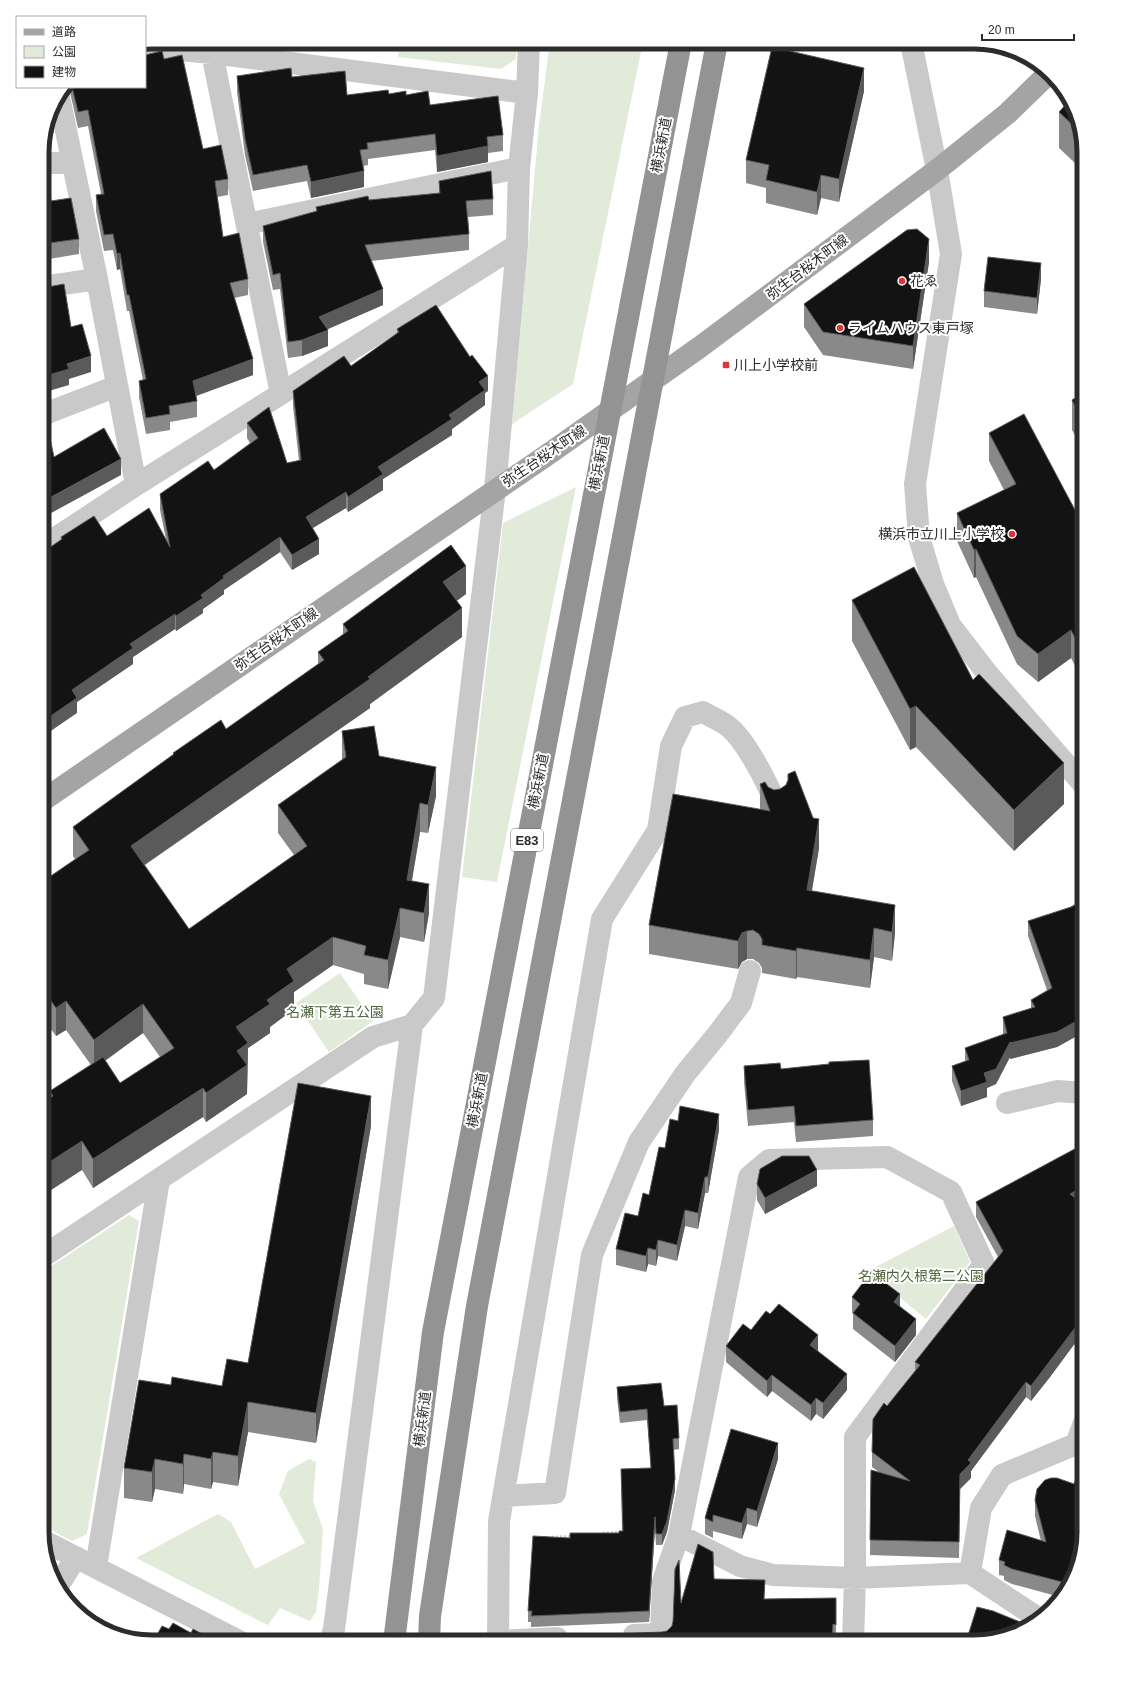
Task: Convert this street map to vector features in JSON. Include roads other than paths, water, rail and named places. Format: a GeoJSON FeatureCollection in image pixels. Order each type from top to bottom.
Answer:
{"type":"FeatureCollection","features":[{"type":"Feature","properties":{"kind":"highway","name":"横浜新道"},"geometry":{"type":"LineString","coordinates":[[395,1635],[433,1332],[680,49]]}},
{"type":"Feature","properties":{"kind":"highway","name":"E83"},"geometry":{"type":"LineString","coordinates":[[429,1635],[430,1616],[477,1306],[716,49]]}},
{"type":"Feature","properties":{"kind":"main road","name":"弥生台桜木町線"},"geometry":{"type":"LineString","coordinates":[[49,796],[495,489],[550,453],[700,347],[937,170],[1008,113],[1045,77]]}},
{"type":"Feature","properties":{"kind":"street"},"geometry":{"type":"LineString","coordinates":[[182,49],[527,93]]}},
{"type":"Feature","properties":{"kind":"street"},"geometry":{"type":"LineString","coordinates":[[49,1252],[373,1037],[412,1024],[434,998],[495,489],[517,246],[519,168],[527,93],[529,49]]}},
{"type":"Feature","properties":{"kind":"street"},"geometry":{"type":"LineString","coordinates":[[912,49],[937,170],[951,254],[915,484],[919,537],[933,584],[950,625],[987,673],[1077,777]]}},
{"type":"Feature","properties":{"kind":"street"},"geometry":{"type":"LineString","coordinates":[[212,53],[281,394]]}},
{"type":"Feature","properties":{"kind":"street"},"geometry":{"type":"LineString","coordinates":[[61,105],[97,279],[136,485]]}},
{"type":"Feature","properties":{"kind":"street"},"geometry":{"type":"LineString","coordinates":[[49,163],[72,163]]}},
{"type":"Feature","properties":{"kind":"street"},"geometry":{"type":"LineString","coordinates":[[247,224],[519,168]]}},
{"type":"Feature","properties":{"kind":"street"},"geometry":{"type":"LineString","coordinates":[[49,542],[136,485],[517,246]]}},
{"type":"Feature","properties":{"kind":"street"},"geometry":{"type":"LineString","coordinates":[[49,286],[97,279]]}},
{"type":"Feature","properties":{"kind":"street"},"geometry":{"type":"LineString","coordinates":[[49,412],[117,386]]}},
{"type":"Feature","properties":{"kind":"street"},"geometry":{"type":"LineString","coordinates":[[498,1635],[499,1521],[602,919],[658,830],[671,746],[685,717],[702,712],[729,726],[754,761],[771,793],[776,806]]}},
{"type":"Feature","properties":{"kind":"street"},"geometry":{"type":"LineString","coordinates":[[504,1496],[555,1493],[592,1255],[640,1142],[685,1074],[717,1035],[740,1003],[750,972]]}},
{"type":"Feature","properties":{"kind":"street"},"geometry":{"type":"LineString","coordinates":[[332,1635],[412,1024]]}},
{"type":"Feature","properties":{"kind":"street"},"geometry":{"type":"LineString","coordinates":[[1007,1103],[1058,1091],[1077,1092]]}},
{"type":"Feature","properties":{"kind":"street"},"geometry":{"type":"LineString","coordinates":[[638,1635],[661,1634],[663,1581],[680,1535],[749,1177],[768,1160],[887,1157],[951,1192],[984,1264],[855,1437],[855,1578],[852,1635]]}},
{"type":"Feature","properties":{"kind":"street"},"geometry":{"type":"LineString","coordinates":[[96,1567],[159,1180]]}},
{"type":"Feature","properties":{"kind":"street"},"geometry":{"type":"LineString","coordinates":[[970,1573],[981,1508],[1002,1475],[1076,1444],[1077,1441]]}},
{"type":"Feature","properties":{"kind":"street"},"geometry":{"type":"LineString","coordinates":[[680,1535],[740,1566],[773,1575],[855,1578],[970,1573],[1034,1616]]}},
{"type":"Feature","properties":{"kind":"street"},"geometry":{"type":"LineString","coordinates":[[50,1544],[227,1635]]}},
{"type":"Feature","properties":{"kind":"street"},"geometry":{"type":"LineString","coordinates":[[62,1582],[76,1557]]}},
{"type":"Feature","properties":{"kind":"place","name":"花ゑ"},"geometry":{"type":"Point","coordinates":[902,281]}},
{"type":"Feature","properties":{"kind":"place","name":"ライムハウス東戸塚"},"geometry":{"type":"Point","coordinates":[840,328]}},
{"type":"Feature","properties":{"kind":"place","name":"川上小学校前"},"geometry":{"type":"Point","coordinates":[726,365]}},
{"type":"Feature","properties":{"kind":"place","name":"横浜市立川上小学校"},"geometry":{"type":"Point","coordinates":[1012,534]}},
{"type":"Feature","properties":{"kind":"park label","name":"名瀬下第五公園"},"geometry":{"type":"Point","coordinates":[335,1012]}},
{"type":"Feature","properties":{"kind":"park label","name":"名瀬内久根第二公園"},"geometry":{"type":"Point","coordinates":[921,1276]}}]}
